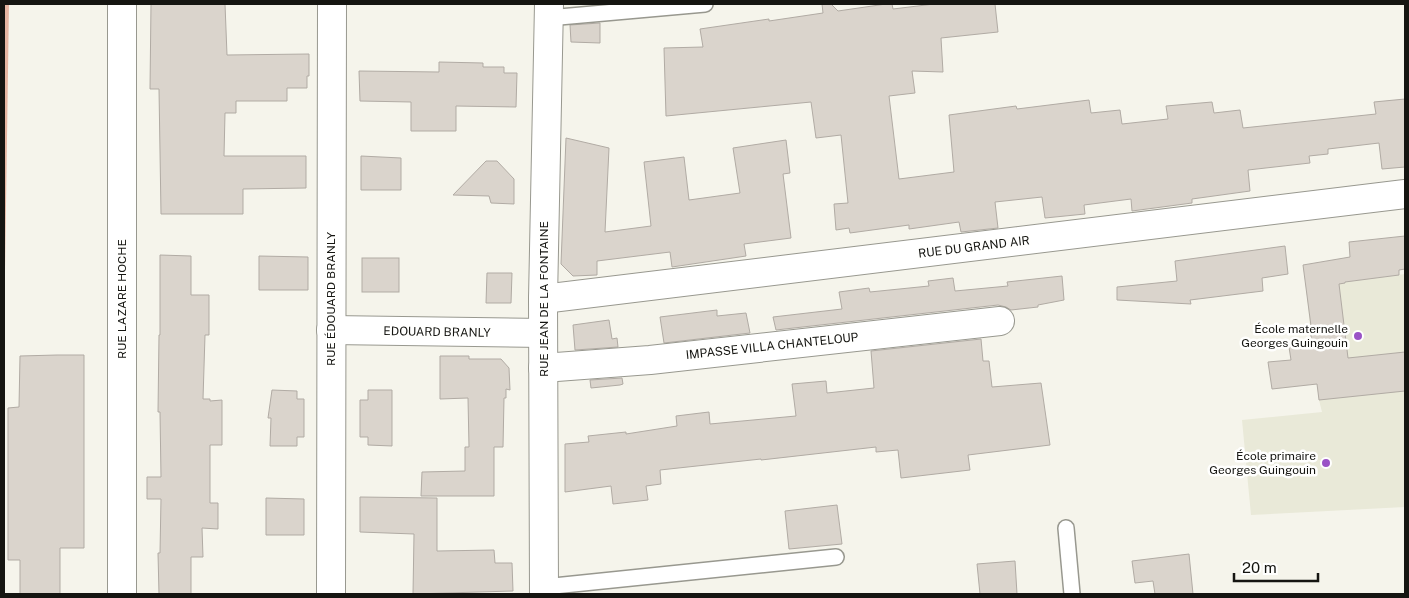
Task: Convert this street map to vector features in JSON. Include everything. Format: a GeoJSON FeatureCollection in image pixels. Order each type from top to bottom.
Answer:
{"type":"FeatureCollection","features":[{"type":"Feature","properties":{"kind":"street","name":"RUE LAZARE HOCHE"},"geometry":{"type":"LineString","coordinates":[[122,4],[122,594]]}},
{"type":"Feature","properties":{"kind":"street","name":"RUE ÉDOUARD BRANLY"},"geometry":{"type":"LineString","coordinates":[[331,594],[332,4]]}},
{"type":"Feature","properties":{"kind":"street","name":"RUE JEAN DE LA FONTAINE"},"geometry":{"type":"LineString","coordinates":[[544,591],[543,300],[548,11]]}},
{"type":"Feature","properties":{"kind":"street","name":"RUE DU GRAND AIR"},"geometry":{"type":"LineString","coordinates":[[543,300],[1405,194]]}},
{"type":"Feature","properties":{"kind":"street","name":"IMPASSE VILLA CHANTELOUP"},"geometry":{"type":"LineString","coordinates":[[544,368],[650,360],[1000,321]]}},
{"type":"Feature","properties":{"kind":"street","name":"EDOUARD BRANLY"},"geometry":{"type":"LineString","coordinates":[[331,330],[543,333]]}},
{"type":"Feature","properties":{"kind":"lane"},"geometry":{"type":"LineString","coordinates":[[548,11],[705,4]]}},
{"type":"Feature","properties":{"kind":"lane"},"geometry":{"type":"LineString","coordinates":[[1066,528],[1072,594]]}},
{"type":"Feature","properties":{"kind":"lane"},"geometry":{"type":"LineString","coordinates":[[544,591],[836,557]]}},
{"type":"Feature","properties":{"kind":"shaded area"},"geometry":{"type":"Polygon","coordinates":[[[4,4],[9,4],[4,339],[4,4]]]}},
{"type":"Feature","properties":{"kind":"shaded area"},"geometry":{"type":"Polygon","coordinates":[[[1405,274],[1405,507],[1251,515],[1242,420],[1322,412],[1306,287],[1405,274]]]}},
{"type":"Feature","properties":{"kind":"building"},"geometry":{"type":"Polygon","coordinates":[[[151,4],[225,4],[227,55],[309,54],[307,88],[287,88],[287,101],[236,101],[236,113],[225,113],[224,156],[306,156],[306,188],[243,189],[243,214],[161,214],[159,89],[150,89],[151,4]]]}},
{"type":"Feature","properties":{"kind":"building"},"geometry":{"type":"Polygon","coordinates":[[[822,4],[831,4],[838,11],[886,4],[892,4],[893,9],[934,4],[995,4],[998,32],[941,38],[943,72],[912,71],[915,93],[889,96],[899,179],[954,172],[949,115],[1016,106],[1017,109],[1089,100],[1091,113],[1120,110],[1122,124],[1168,119],[1166,106],[1212,102],[1214,113],[1240,110],[1243,128],[1376,114],[1374,102],[1405,99],[1405,167],[1382,169],[1379,143],[1328,149],[1328,154],[1309,156],[1310,163],[1248,170],[1250,191],[1192,199],[1192,203],[1132,211],[1131,199],[1084,205],[1085,214],[1045,218],[1042,197],[995,202],[998,228],[961,232],[959,222],[909,229],[909,225],[850,233],[849,228],[836,230],[834,204],[848,203],[841,135],[816,138],[811,102],[666,116],[664,48],[703,47],[700,29],[823,13],[822,4]]]}},
{"type":"Feature","properties":{"kind":"building"},"geometry":{"type":"Polygon","coordinates":[[[600,23],[600,43],[571,42],[570,25],[600,23]]]}},
{"type":"Feature","properties":{"kind":"building"},"geometry":{"type":"Polygon","coordinates":[[[439,62],[483,63],[483,67],[504,67],[504,73],[517,73],[516,107],[456,106],[456,131],[411,131],[411,102],[360,101],[359,71],[439,72],[439,62]]]}},
{"type":"Feature","properties":{"kind":"building"},"geometry":{"type":"Polygon","coordinates":[[[566,138],[609,148],[605,232],[651,226],[644,162],[684,157],[689,200],[740,193],[733,148],[786,140],[790,173],[783,174],[791,238],[744,244],[746,256],[672,267],[670,252],[597,261],[597,275],[573,276],[561,264],[566,138]]]}},
{"type":"Feature","properties":{"kind":"building"},"geometry":{"type":"Polygon","coordinates":[[[361,156],[401,158],[401,190],[361,190],[361,156]]]}},
{"type":"Feature","properties":{"kind":"building"},"geometry":{"type":"Polygon","coordinates":[[[486,161],[497,161],[514,179],[514,204],[491,203],[489,196],[453,195],[486,161]]]}},
{"type":"Feature","properties":{"kind":"building"},"geometry":{"type":"Polygon","coordinates":[[[1405,236],[1405,269],[1399,270],[1399,275],[1339,284],[1348,358],[1405,352],[1405,391],[1319,400],[1317,384],[1272,389],[1268,362],[1291,360],[1289,347],[1312,345],[1303,265],[1350,257],[1349,242],[1405,236]]]}},
{"type":"Feature","properties":{"kind":"building"},"geometry":{"type":"Polygon","coordinates":[[[1285,246],[1288,274],[1262,278],[1263,291],[1190,300],[1191,304],[1117,300],[1117,287],[1177,281],[1175,261],[1285,246]]]}},
{"type":"Feature","properties":{"kind":"building"},"geometry":{"type":"Polygon","coordinates":[[[160,255],[191,256],[191,295],[209,295],[209,335],[205,335],[203,399],[210,399],[210,401],[222,400],[222,445],[210,445],[210,503],[218,503],[218,529],[202,528],[203,557],[191,557],[191,594],[159,594],[158,553],[160,553],[161,499],[147,499],[147,477],[161,477],[160,412],[158,412],[160,255]]]}},
{"type":"Feature","properties":{"kind":"building"},"geometry":{"type":"Polygon","coordinates":[[[259,256],[308,257],[308,290],[259,290],[259,256]]]}},
{"type":"Feature","properties":{"kind":"building"},"geometry":{"type":"Polygon","coordinates":[[[362,258],[399,258],[399,292],[362,292],[362,258]]]}},
{"type":"Feature","properties":{"kind":"building"},"geometry":{"type":"Polygon","coordinates":[[[487,273],[512,273],[511,303],[486,303],[487,273]]]}},
{"type":"Feature","properties":{"kind":"building"},"geometry":{"type":"Polygon","coordinates":[[[1062,276],[1064,300],[1038,305],[1038,307],[1011,310],[998,305],[776,330],[773,317],[842,309],[839,292],[869,288],[870,292],[929,286],[928,281],[953,278],[955,291],[1008,286],[1007,282],[1062,276]]]}},
{"type":"Feature","properties":{"kind":"building"},"geometry":{"type":"Polygon","coordinates":[[[717,310],[717,316],[746,313],[750,333],[664,343],[660,317],[717,310]]]}},
{"type":"Feature","properties":{"kind":"building"},"geometry":{"type":"Polygon","coordinates":[[[609,320],[612,339],[617,338],[618,347],[575,350],[573,325],[609,320]]]}},
{"type":"Feature","properties":{"kind":"building"},"geometry":{"type":"Polygon","coordinates":[[[981,339],[983,361],[989,361],[992,387],[1041,383],[1050,445],[968,455],[970,470],[901,478],[898,450],[876,452],[876,447],[660,470],[661,484],[646,486],[648,500],[613,504],[611,486],[565,492],[565,444],[589,442],[588,436],[626,432],[626,434],[677,426],[676,416],[709,412],[710,424],[796,416],[792,384],[826,381],[827,393],[874,388],[871,351],[981,339]]]}},
{"type":"Feature","properties":{"kind":"building"},"geometry":{"type":"Polygon","coordinates":[[[84,355],[84,548],[60,548],[60,594],[20,594],[20,560],[8,560],[8,408],[19,407],[20,356],[84,355]]]}},
{"type":"Feature","properties":{"kind":"building"},"geometry":{"type":"Polygon","coordinates":[[[440,356],[469,356],[469,359],[501,359],[509,368],[510,390],[506,389],[506,398],[504,398],[503,447],[494,447],[494,496],[421,496],[422,472],[465,471],[465,447],[469,447],[468,398],[440,399],[440,356]]]}},
{"type":"Feature","properties":{"kind":"building"},"geometry":{"type":"Polygon","coordinates":[[[622,378],[623,384],[620,385],[591,388],[590,380],[622,378]]]}},
{"type":"Feature","properties":{"kind":"building"},"geometry":{"type":"Polygon","coordinates":[[[272,390],[297,391],[297,399],[304,399],[304,437],[297,437],[297,446],[270,446],[271,418],[268,418],[272,390]]]}},
{"type":"Feature","properties":{"kind":"building"},"geometry":{"type":"Polygon","coordinates":[[[368,390],[392,390],[392,446],[368,445],[368,437],[360,437],[360,400],[368,400],[368,390]]]}},
{"type":"Feature","properties":{"kind":"building"},"geometry":{"type":"Polygon","coordinates":[[[360,497],[437,498],[437,551],[494,550],[495,563],[512,563],[513,591],[413,594],[414,534],[360,532],[360,497]]]}},
{"type":"Feature","properties":{"kind":"building"},"geometry":{"type":"Polygon","coordinates":[[[266,498],[304,499],[304,535],[266,535],[266,498]]]}},
{"type":"Feature","properties":{"kind":"building"},"geometry":{"type":"Polygon","coordinates":[[[837,505],[842,544],[789,549],[785,511],[837,505]]]}},
{"type":"Feature","properties":{"kind":"building"},"geometry":{"type":"Polygon","coordinates":[[[1189,554],[1193,594],[1155,594],[1153,581],[1135,583],[1132,561],[1189,554]]]}},
{"type":"Feature","properties":{"kind":"building"},"geometry":{"type":"Polygon","coordinates":[[[1015,561],[1017,594],[980,594],[977,564],[1015,561]]]}},
{"type":"Feature","properties":{"kind":"place","name":"École maternelle Georges Guingouin"},"geometry":{"type":"Point","coordinates":[1358,336]}},
{"type":"Feature","properties":{"kind":"place","name":"École primaire Georges Guingouin"},"geometry":{"type":"Point","coordinates":[1326,463]}}]}
